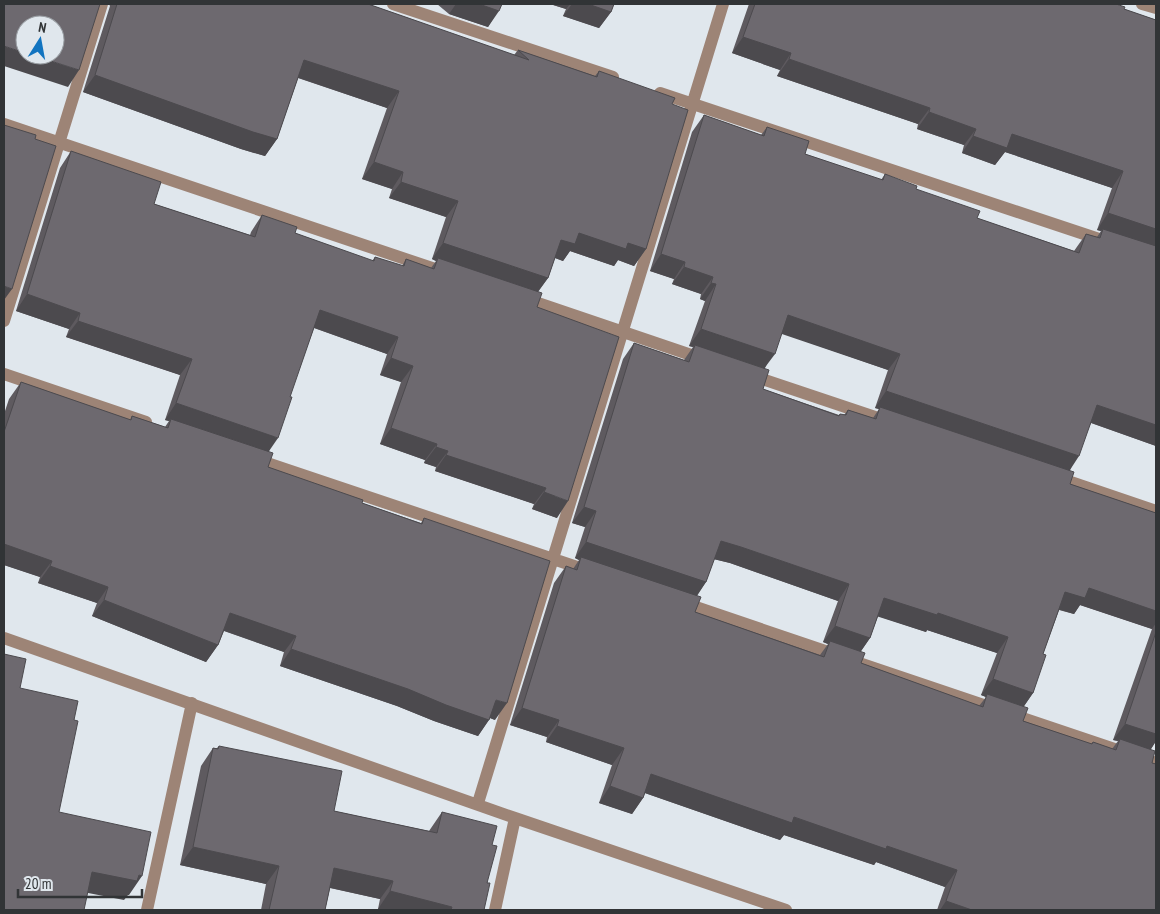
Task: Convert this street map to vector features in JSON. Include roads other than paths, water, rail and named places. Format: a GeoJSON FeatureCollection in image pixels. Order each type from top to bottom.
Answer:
{"type":"FeatureCollection","features":[{"type":"Feature","properties":{"kind":"street"},"geometry":{"type":"LineString","coordinates":[[4,321],[102,4]]}},
{"type":"Feature","properties":{"kind":"street"},"geometry":{"type":"LineString","coordinates":[[393,4],[627,82]]}},
{"type":"Feature","properties":{"kind":"street"},"geometry":{"type":"LineString","coordinates":[[478,803],[723,4]]}},
{"type":"Feature","properties":{"kind":"street"},"geometry":{"type":"LineString","coordinates":[[1142,4],[1156,8]]}},
{"type":"Feature","properties":{"kind":"street"},"geometry":{"type":"LineString","coordinates":[[646,88],[1118,245]]}},
{"type":"Feature","properties":{"kind":"street"},"geometry":{"type":"LineString","coordinates":[[4,124],[463,278]]}},
{"type":"Feature","properties":{"kind":"street"},"geometry":{"type":"LineString","coordinates":[[510,294],[716,363]]}},
{"type":"Feature","properties":{"kind":"street"},"geometry":{"type":"LineString","coordinates":[[735,370],[904,426]]}},
{"type":"Feature","properties":{"kind":"street"},"geometry":{"type":"LineString","coordinates":[[4,374],[162,427]]}},
{"type":"Feature","properties":{"kind":"street"},"geometry":{"type":"LineString","coordinates":[[246,456],[600,575]]}},
{"type":"Feature","properties":{"kind":"street"},"geometry":{"type":"LineString","coordinates":[[1044,473],[1156,511]]}},
{"type":"Feature","properties":{"kind":"street"},"geometry":{"type":"LineString","coordinates":[[665,597],[1156,763]]}},
{"type":"Feature","properties":{"kind":"street"},"geometry":{"type":"LineString","coordinates":[[4,638],[478,803],[516,818],[786,910]]}},
{"type":"Feature","properties":{"kind":"street"},"geometry":{"type":"LineString","coordinates":[[148,910],[192,703]]}},
{"type":"Feature","properties":{"kind":"street"},"geometry":{"type":"LineString","coordinates":[[495,910],[516,818]]}}]}
